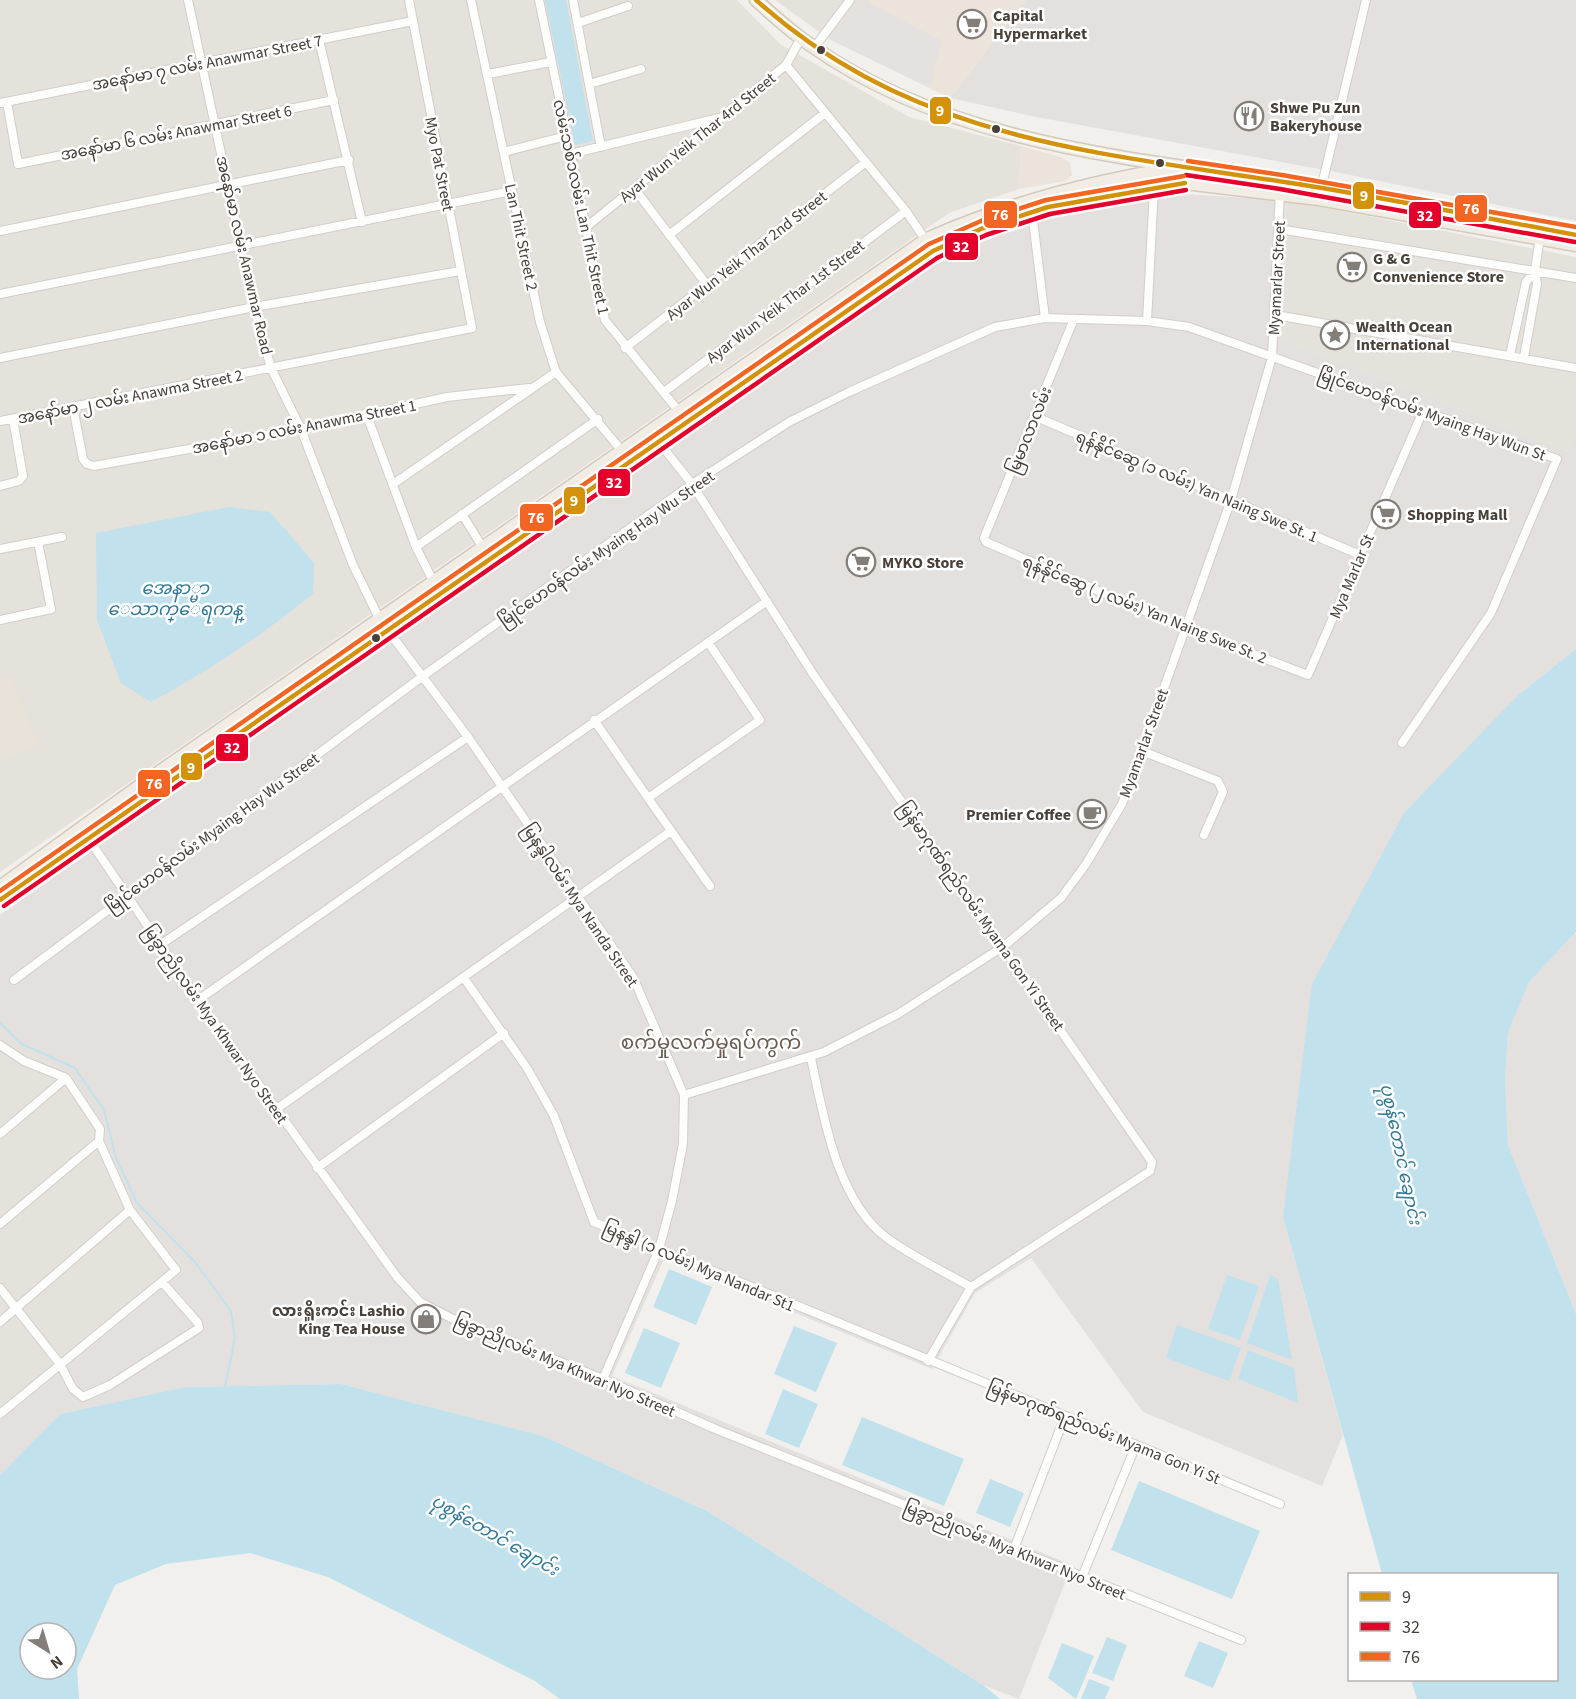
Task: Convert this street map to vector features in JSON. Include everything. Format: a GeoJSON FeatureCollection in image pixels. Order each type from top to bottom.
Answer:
{"type":"FeatureCollection","features":[{"type":"Feature","properties":{"kind":"main road"},"geometry":{"type":"LineString","coordinates":[[756,0],[814,48],[861,77],[984,126],[1071,149],[1540,233],[1576,235]]}},
{"type":"Feature","properties":{"kind":"main road"},"geometry":{"type":"LineString","coordinates":[[1184,168],[1185,183]]}},
{"type":"Feature","properties":{"kind":"main road"},"geometry":{"type":"LineString","coordinates":[[0,900],[85,833],[380,620],[927,239],[980,215],[1075,188],[1184,168]]}},
{"type":"Feature","properties":{"kind":"main road"},"geometry":{"type":"LineString","coordinates":[[0,887],[388,631],[933,251],[983,228],[1076,201],[1185,183],[1321,189],[1540,233],[1576,245]]}},
{"type":"Feature","properties":{"kind":"street","name":"အနော်မာ လမ်း Anawmar Road"},"geometry":{"type":"LineString","coordinates":[[190,0],[254,307],[271,368],[301,429],[353,565],[380,620],[388,631]]}},
{"type":"Feature","properties":{"kind":"street","name":"Myo Pat Street"},"geometry":{"type":"LineString","coordinates":[[409,0],[472,328]]}},
{"type":"Feature","properties":{"kind":"street","name":"Lan Thit Street 2"},"geometry":{"type":"LineString","coordinates":[[471,0],[540,322],[556,372],[598,419],[622,451]]}},
{"type":"Feature","properties":{"kind":"street","name":"လမ်းသစ်၁လမ်း Lan Thit Street 1"},"geometry":{"type":"LineString","coordinates":[[539,0],[605,320],[687,423]]}},
{"type":"Feature","properties":{"kind":"street"},"geometry":{"type":"LineString","coordinates":[[573,0],[601,147]]}},
{"type":"Feature","properties":{"kind":"street"},"geometry":{"type":"LineString","coordinates":[[814,48],[850,0]]}},
{"type":"Feature","properties":{"kind":"street"},"geometry":{"type":"LineString","coordinates":[[1321,189],[1366,0]]}},
{"type":"Feature","properties":{"kind":"street"},"geometry":{"type":"LineString","coordinates":[[578,24],[627,6]]}},
{"type":"Feature","properties":{"kind":"street","name":"အနော်မာ ၇ လမ်း Anawmar Street 7"},"geometry":{"type":"LineString","coordinates":[[3,102],[413,21]]}},
{"type":"Feature","properties":{"kind":"street","name":"Ayar Wun Yeik Thar 4rd Street"},"geometry":{"type":"LineString","coordinates":[[585,228],[786,65],[801,38]]}},
{"type":"Feature","properties":{"kind":"street"},"geometry":{"type":"LineString","coordinates":[[319,40],[362,222]]}},
{"type":"Feature","properties":{"kind":"street"},"geometry":{"type":"LineString","coordinates":[[488,74],[551,62]]}},
{"type":"Feature","properties":{"kind":"street"},"geometry":{"type":"LineString","coordinates":[[786,65],[906,211],[933,251]]}},
{"type":"Feature","properties":{"kind":"street"},"geometry":{"type":"LineString","coordinates":[[589,84],[641,69]]}},
{"type":"Feature","properties":{"kind":"street","name":"အနော်မာ ၆ လမ်း Anawmar Street 6"},"geometry":{"type":"LineString","coordinates":[[3,102],[18,164],[334,100]]}},
{"type":"Feature","properties":{"kind":"street"},"geometry":{"type":"LineString","coordinates":[[669,235],[825,113]]}},
{"type":"Feature","properties":{"kind":"street"},"geometry":{"type":"LineString","coordinates":[[570,154],[723,117]]}},
{"type":"Feature","properties":{"kind":"street"},"geometry":{"type":"LineString","coordinates":[[504,152],[566,136]]}},
{"type":"Feature","properties":{"kind":"street"},"geometry":{"type":"LineString","coordinates":[[0,231],[349,160]]}},
{"type":"Feature","properties":{"kind":"street","name":"Ayar Wun Yeik Thar 2nd Street"},"geometry":{"type":"LineString","coordinates":[[626,348],[866,162]]}},
{"type":"Feature","properties":{"kind":"street","name":"Myamarlar Street"},"geometry":{"type":"LineString","coordinates":[[684,1095],[811,1058],[898,1014],[1004,946],[1061,898],[1086,864],[1122,804],[1142,751],[1231,500],[1272,357],[1276,315],[1280,187]]}},
{"type":"Feature","properties":{"kind":"street"},"geometry":{"type":"LineString","coordinates":[[634,188],[707,285]]}},
{"type":"Feature","properties":{"kind":"street"},"geometry":{"type":"LineString","coordinates":[[1147,321],[1154,188]]}},
{"type":"Feature","properties":{"kind":"street"},"geometry":{"type":"LineString","coordinates":[[0,294],[512,191]]}},
{"type":"Feature","properties":{"kind":"street","name":"Ayar Wun Yeik Thar 1st Street"},"geometry":{"type":"LineString","coordinates":[[664,392],[906,211]]}},
{"type":"Feature","properties":{"kind":"street"},"geometry":{"type":"LineString","coordinates":[[1032,212],[1045,318]]}},
{"type":"Feature","properties":{"kind":"street"},"geometry":{"type":"LineString","coordinates":[[1280,229],[1576,278]]}},
{"type":"Feature","properties":{"kind":"street"},"geometry":{"type":"LineString","coordinates":[[1524,357],[1537,284],[1540,233]]}},
{"type":"Feature","properties":{"kind":"street"},"geometry":{"type":"LineString","coordinates":[[0,358],[254,307],[460,271]]}},
{"type":"Feature","properties":{"kind":"street"},"geometry":{"type":"LineString","coordinates":[[1510,355],[1526,282],[1536,271]]}},
{"type":"Feature","properties":{"kind":"street"},"geometry":{"type":"LineString","coordinates":[[1276,315],[1576,368]]}},
{"type":"Feature","properties":{"kind":"street","name":"မြိုင်ဟေဝန်လမ်း Myaing Hay Wu Street"},"geometry":{"type":"LineString","coordinates":[[14,980],[423,676],[692,484],[789,422],[849,392],[995,327],[1045,318],[1147,321],[1189,327],[1272,357]]}},
{"type":"Feature","properties":{"kind":"street","name":"မြမာလာလမ်း"},"geometry":{"type":"LineString","coordinates":[[984,540],[1074,319]]}},
{"type":"Feature","properties":{"kind":"street","name":"အနော်မာ ၂ လမ်း Anawma Street 2"},"geometry":{"type":"LineString","coordinates":[[0,422],[472,328]]}},
{"type":"Feature","properties":{"kind":"street","name":"မြိုင်ဟေဝန်လမ်း Myaing Hay Wun St"},"geometry":{"type":"LineString","coordinates":[[1272,357],[1557,459],[1491,613],[1402,743]]}},
{"type":"Feature","properties":{"kind":"street"},"geometry":{"type":"LineString","coordinates":[[393,484],[529,388],[556,372]]}},
{"type":"Feature","properties":{"kind":"street","name":"အနော်မာ ၁ လမ်း Anawma Street 1"},"geometry":{"type":"LineString","coordinates":[[73,407],[83,459],[87,464],[94,466],[301,429],[366,413],[489,391],[529,388]]}},
{"type":"Feature","properties":{"kind":"street","name":"Mya Marlar St"},"geometry":{"type":"LineString","coordinates":[[1308,675],[1423,411]]}},
{"type":"Feature","properties":{"kind":"street"},"geometry":{"type":"LineString","coordinates":[[366,413],[416,547],[434,583]]}},
{"type":"Feature","properties":{"kind":"street","name":"ရန်နိုင်ဆွေ (၁ လမ်း) Yan Naing Swe St. 1"},"geometry":{"type":"LineString","coordinates":[[1034,416],[1360,555]]}},
{"type":"Feature","properties":{"kind":"street"},"geometry":{"type":"LineString","coordinates":[[0,486],[19,481],[23,476],[13,419]]}},
{"type":"Feature","properties":{"kind":"street"},"geometry":{"type":"LineString","coordinates":[[416,547],[598,419]]}},
{"type":"Feature","properties":{"kind":"street","name":"မြန်မာဂုဏ်ရည်လမ်း Myama Gon Yi Street"},"geometry":{"type":"LineString","coordinates":[[650,431],[692,484],[813,674],[1152,1162],[1150,1171],[971,1287]]}},
{"type":"Feature","properties":{"kind":"street"},"geometry":{"type":"LineString","coordinates":[[462,514],[483,548]]}},
{"type":"Feature","properties":{"kind":"street"},"geometry":{"type":"LineString","coordinates":[[0,549],[62,537]]}},
{"type":"Feature","properties":{"kind":"street","name":"ရန်နိုင်ဆွေ (၂ လမ်း) Yan Naing Swe St. 2"},"geometry":{"type":"LineString","coordinates":[[984,540],[1184,628],[1308,675]]}},
{"type":"Feature","properties":{"kind":"street"},"geometry":{"type":"LineString","coordinates":[[0,620],[51,609],[38,542]]}},
{"type":"Feature","properties":{"kind":"street"},"geometry":{"type":"LineString","coordinates":[[198,1000],[594,720],[767,602]]}},
{"type":"Feature","properties":{"kind":"street","name":"မြနန္ဒါလမ်း Mya Nanda Street"},"geometry":{"type":"LineString","coordinates":[[388,631],[468,737],[633,977],[684,1095],[683,1144],[672,1201],[659,1249],[603,1379]]}},
{"type":"Feature","properties":{"kind":"street"},"geometry":{"type":"LineString","coordinates":[[648,798],[760,720],[708,642]]}},
{"type":"Feature","properties":{"kind":"street"},"geometry":{"type":"LineString","coordinates":[[594,720],[710,886]]}},
{"type":"Feature","properties":{"kind":"street"},"geometry":{"type":"LineString","coordinates":[[160,945],[468,737]]}},
{"type":"Feature","properties":{"kind":"street"},"geometry":{"type":"LineString","coordinates":[[1142,751],[1218,781],[1223,792],[1204,835]]}},
{"type":"Feature","properties":{"kind":"street"},"geometry":{"type":"LineString","coordinates":[[275,1110],[671,831]]}},
{"type":"Feature","properties":{"kind":"street","name":"မြခွာညိုလမ်း Mya Khwar Nyo Street"},"geometry":{"type":"LineString","coordinates":[[85,833],[275,1110],[397,1278],[420,1302],[453,1319],[603,1379],[713,1428],[1241,1640]]}},
{"type":"Feature","properties":{"kind":"street","name":"မြနန္ဒါ (၁ လမ်း) Mya Nandar St1"},"geometry":{"type":"LineString","coordinates":[[464,978],[504,1033],[554,1116],[594,1222],[928,1361]]}},
{"type":"Feature","properties":{"kind":"street"},"geometry":{"type":"LineString","coordinates":[[317,1168],[504,1033]]}},
{"type":"Feature","properties":{"kind":"street"},"geometry":{"type":"LineString","coordinates":[[0,1045],[24,1061],[66,1078],[100,1129],[99,1141],[130,1210],[176,1270],[0,1414]]}},
{"type":"Feature","properties":{"kind":"street"},"geometry":{"type":"LineString","coordinates":[[811,1058],[838,1167],[860,1208],[885,1237],[971,1287],[928,1361]]}},
{"type":"Feature","properties":{"kind":"street"},"geometry":{"type":"LineString","coordinates":[[0,1134],[66,1078]]}},
{"type":"Feature","properties":{"kind":"street"},"geometry":{"type":"LineString","coordinates":[[0,1224],[99,1141]]}},
{"type":"Feature","properties":{"kind":"street"},"geometry":{"type":"LineString","coordinates":[[0,1322],[130,1210]]}},
{"type":"Feature","properties":{"kind":"street"},"geometry":{"type":"LineString","coordinates":[[0,1288],[60,1364],[73,1389],[83,1397],[110,1385],[196,1331],[198,1323],[162,1282]]}},
{"type":"Feature","properties":{"kind":"street","name":"မြန်မာဂုဏ်ရည်လမ်း Myama Gon Yi St"},"geometry":{"type":"LineString","coordinates":[[928,1361],[1280,1503]]}},
{"type":"Feature","properties":{"kind":"street"},"geometry":{"type":"LineString","coordinates":[[1014,1549],[1065,1416]]}},
{"type":"Feature","properties":{"kind":"street"},"geometry":{"type":"LineString","coordinates":[[1082,1577],[1136,1445]]}},
{"type":"Feature","properties":{"kind":"shaded area"},"geometry":{"type":"Polygon","coordinates":[[[0,0],[737,0],[780,44],[909,117],[1021,146],[1019,189],[949,213],[0,872],[0,0]]]}},
{"type":"Feature","properties":{"kind":"shaded area"},"geometry":{"type":"Polygon","coordinates":[[[775,0],[860,0],[829,39],[775,0]]]}},
{"type":"Feature","properties":{"kind":"shaded area"},"geometry":{"type":"Polygon","coordinates":[[[860,0],[1026,0],[950,98],[829,39],[860,0]]]}},
{"type":"Feature","properties":{"kind":"shaded area"},"geometry":{"type":"Polygon","coordinates":[[[860,0],[870,0],[869,3],[942,41],[930,88],[829,39],[860,0]]]}},
{"type":"Feature","properties":{"kind":"shaded area"},"geometry":{"type":"Polygon","coordinates":[[[1026,0],[1576,0],[1576,221],[1330,171],[1031,116],[950,98],[1026,0]]]}},
{"type":"Feature","properties":{"kind":"shaded area"},"geometry":{"type":"Polygon","coordinates":[[[1021,146],[1061,157],[1070,163],[1072,175],[1065,181],[1019,189],[1021,146]]]}},
{"type":"Feature","properties":{"kind":"shaded area"},"geometry":{"type":"Polygon","coordinates":[[[1181,194],[1286,200],[1281,339],[1568,451],[1576,432],[1576,649],[1517,696],[1283,1217],[1343,1435],[1322,1486],[1143,1412],[1031,1258],[975,1293],[932,1369],[664,1259],[612,1376],[1072,1565],[1019,1699],[983,1685],[709,1512],[543,1436],[341,1384],[185,1387],[60,1414],[0,1475],[0,1421],[185,1270],[132,1204],[106,1147],[105,1128],[70,1074],[16,1046],[0,1029],[0,915],[929,268],[1000,234],[1081,209],[1181,194]]]}},
{"type":"Feature","properties":{"kind":"shaded area"},"geometry":{"type":"Polygon","coordinates":[[[1286,200],[1576,257],[1576,432],[1568,451],[1281,339],[1286,200]]]}},
{"type":"Feature","properties":{"kind":"shaded area"},"geometry":{"type":"Polygon","coordinates":[[[10,677],[39,744],[0,761],[0,681],[10,677]]]}},
{"type":"Feature","properties":{"kind":"shaded area"},"geometry":{"type":"Polygon","coordinates":[[[1575,933],[1576,1314],[1508,1145],[1505,1079],[1508,1033],[1529,982],[1575,933]]]}},
{"type":"Feature","properties":{"kind":"shaded area"},"geometry":{"type":"Polygon","coordinates":[[[0,1029],[16,1046],[70,1074],[105,1128],[106,1147],[132,1204],[185,1270],[0,1421],[0,1029]]]}},
{"type":"Feature","properties":{"kind":"water"},"geometry":{"type":"Polygon","coordinates":[[[545,0],[566,0],[593,141],[575,145],[545,0]]]}},
{"type":"Feature","properties":{"kind":"water","name":"အေနာ္မာ ေသာက္ေရကန္"},"geometry":{"type":"Polygon","coordinates":[[[229,507],[270,512],[314,563],[313,594],[235,652],[151,702],[121,683],[97,620],[96,533],[229,507]]]}},
{"type":"Feature","properties":{"kind":"water","name":"ပုစွန်တောင် ချောင်း"},"geometry":{"type":"Polygon","coordinates":[[[1576,649],[1576,932],[1529,982],[1508,1033],[1505,1079],[1508,1145],[1576,1314],[1576,1699],[1417,1699],[1411,1681],[1558,1681],[1558,1573],[1382,1573],[1283,1217],[1312,984],[1404,813],[1517,696],[1576,649]]]}},
{"type":"Feature","properties":{"kind":"water"},"geometry":{"type":"Polygon","coordinates":[[[669,1269],[712,1287],[696,1325],[653,1307],[669,1269]]]}},
{"type":"Feature","properties":{"kind":"water"},"geometry":{"type":"Polygon","coordinates":[[[1227,1275],[1259,1286],[1240,1340],[1208,1329],[1227,1275]]]}},
{"type":"Feature","properties":{"kind":"water"},"geometry":{"type":"Polygon","coordinates":[[[1270,1275],[1278,1279],[1292,1360],[1247,1343],[1270,1275]]]}},
{"type":"Feature","properties":{"kind":"water"},"geometry":{"type":"Polygon","coordinates":[[[1177,1325],[1241,1348],[1229,1381],[1166,1358],[1177,1325]]]}},
{"type":"Feature","properties":{"kind":"water"},"geometry":{"type":"Polygon","coordinates":[[[794,1326],[837,1343],[816,1392],[774,1374],[794,1326]]]}},
{"type":"Feature","properties":{"kind":"water"},"geometry":{"type":"Polygon","coordinates":[[[644,1328],[680,1343],[661,1388],[625,1373],[644,1328]]]}},
{"type":"Feature","properties":{"kind":"water"},"geometry":{"type":"Polygon","coordinates":[[[1248,1350],[1294,1368],[1298,1403],[1238,1379],[1248,1350]]]}},
{"type":"Feature","properties":{"kind":"water","name":"ပုစွန်တောင် ချောင်း"},"geometry":{"type":"Polygon","coordinates":[[[341,1384],[543,1436],[709,1512],[983,1685],[1000,1699],[560,1699],[535,1681],[328,1577],[250,1553],[166,1564],[115,1585],[78,1667],[78,1621],[18,1621],[18,1681],[78,1681],[79,1699],[0,1699],[0,1475],[60,1414],[185,1387],[341,1384]]]}},
{"type":"Feature","properties":{"kind":"water"},"geometry":{"type":"Polygon","coordinates":[[[783,1389],[818,1404],[799,1448],[765,1434],[783,1389]]]}},
{"type":"Feature","properties":{"kind":"water"},"geometry":{"type":"Polygon","coordinates":[[[862,1417],[964,1459],[944,1506],[842,1465],[862,1417]]]}},
{"type":"Feature","properties":{"kind":"water"},"geometry":{"type":"Polygon","coordinates":[[[990,1479],[1024,1493],[1010,1527],[976,1513],[990,1479]]]}},
{"type":"Feature","properties":{"kind":"water"},"geometry":{"type":"Polygon","coordinates":[[[1139,1481],[1260,1531],[1232,1599],[1111,1550],[1139,1481]]]}},
{"type":"Feature","properties":{"kind":"water"},"geometry":{"type":"Polygon","coordinates":[[[1107,1637],[1127,1645],[1113,1681],[1092,1673],[1107,1637]]]}},
{"type":"Feature","properties":{"kind":"water"},"geometry":{"type":"Polygon","coordinates":[[[1199,1641],[1228,1653],[1213,1688],[1184,1676],[1199,1641]]]}},
{"type":"Feature","properties":{"kind":"water"},"geometry":{"type":"Polygon","coordinates":[[[1062,1643],[1094,1656],[1076,1699],[1048,1678],[1062,1643]]]}},
{"type":"Feature","properties":{"kind":"water"},"geometry":{"type":"Polygon","coordinates":[[[1089,1679],[1110,1687],[1105,1699],[1081,1699],[1089,1679]]]}},
{"type":"Feature","properties":{"kind":"waterway"},"geometry":{"type":"LineString","coordinates":[[0,1023],[20,1043],[75,1068],[104,1110],[116,1158],[137,1203],[195,1262],[231,1311],[235,1338],[225,1387]]}},
{"type":"Feature","properties":{"kind":"transit line","name":"9"},"geometry":{"type":"LineString","coordinates":[[756,0],[816,47],[878,83],[942,111],[1008,132],[1146,161],[1362,195],[1576,235]]}},
{"type":"Feature","properties":{"kind":"transit line","name":"76"},"geometry":{"type":"LineString","coordinates":[[1188,161],[1282,175],[1576,227]]}},
{"type":"Feature","properties":{"kind":"transit line","name":"32"},"geometry":{"type":"LineString","coordinates":[[1186,175],[1280,189],[1575,242]]}},
{"type":"Feature","properties":{"kind":"transit line","name":"76"},"geometry":{"type":"LineString","coordinates":[[0,891],[929,244],[981,221],[1046,200],[1184,176]]}},
{"type":"Feature","properties":{"kind":"transit line","name":"9"},"geometry":{"type":"LineString","coordinates":[[0,900],[933,251],[983,228],[1048,207],[1185,183]]}},
{"type":"Feature","properties":{"kind":"transit line","name":"32"},"geometry":{"type":"LineString","coordinates":[[4,906],[937,258],[986,235],[1050,214],[1186,190]]}},
{"type":"Feature","properties":{"kind":"place","name":"Capital Hypermarket"},"geometry":{"type":"Point","coordinates":[972,24]}},
{"type":"Feature","properties":{"kind":"place","name":"Shwe Pu Zun Bakeryhouse"},"geometry":{"type":"Point","coordinates":[1249,116]}},
{"type":"Feature","properties":{"kind":"place","name":"G & G Convenience Store"},"geometry":{"type":"Point","coordinates":[1352,267]}},
{"type":"Feature","properties":{"kind":"place","name":"Wealth Ocean International"},"geometry":{"type":"Point","coordinates":[1335,335]}},
{"type":"Feature","properties":{"kind":"place","name":"Shopping Mall"},"geometry":{"type":"Point","coordinates":[1386,514]}},
{"type":"Feature","properties":{"kind":"place","name":"MYKO Store"},"geometry":{"type":"Point","coordinates":[861,562]}},
{"type":"Feature","properties":{"kind":"place","name":"Premier Coffee"},"geometry":{"type":"Point","coordinates":[1092,814]}},
{"type":"Feature","properties":{"kind":"place","name":"လားရှိုးကင်း Lashio King Tea House"},"geometry":{"type":"Point","coordinates":[426,1319]}},
{"type":"Feature","properties":{"kind":"district","name":"စက်မှုလက်မှုရပ်ကွက်"},"geometry":{"type":"Point","coordinates":[711,1042]}}]}
